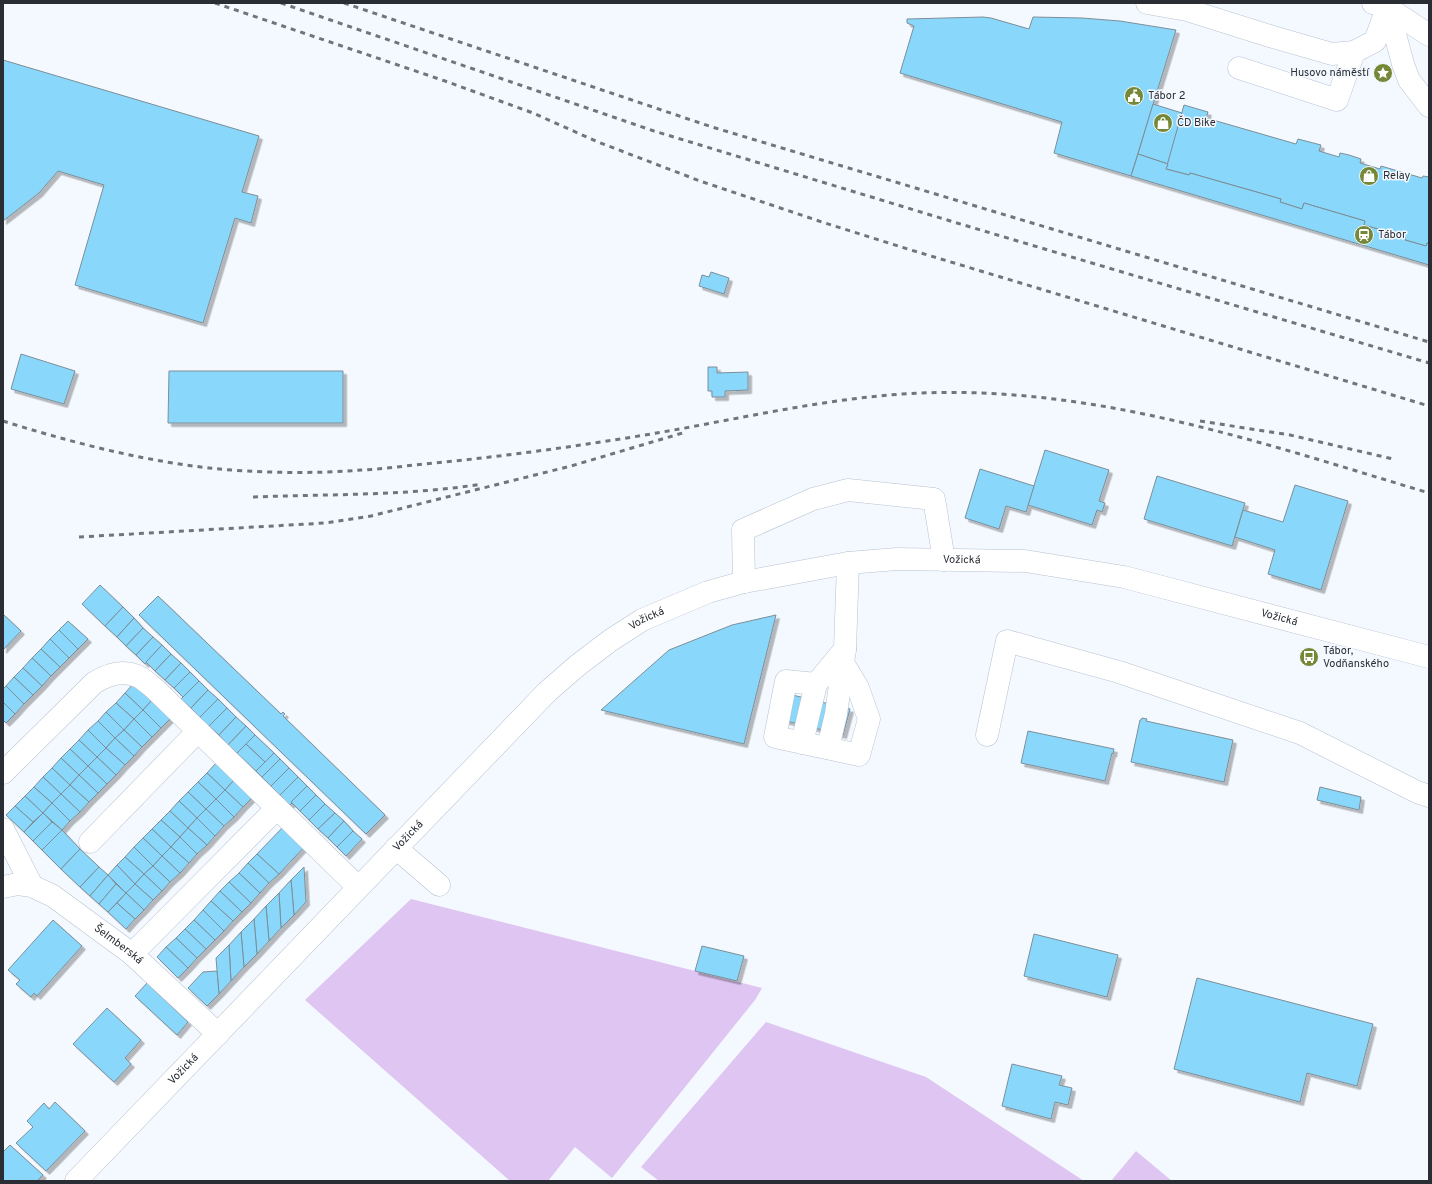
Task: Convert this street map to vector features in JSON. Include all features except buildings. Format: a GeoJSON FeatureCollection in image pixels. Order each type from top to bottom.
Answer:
{"type":"FeatureCollection","features":[{"type":"Feature","properties":{"kind":"street"},"geometry":{"type":"LineString","coordinates":[[1147,3],[1187,10],[1332,54],[1354,52],[1375,41],[1383,5]]}},
{"type":"Feature","properties":{"kind":"street"},"geometry":{"type":"LineString","coordinates":[[1383,5],[1429,35]]}},
{"type":"Feature","properties":{"kind":"street"},"geometry":{"type":"LineString","coordinates":[[1383,5],[1409,80],[1429,106]]}},
{"type":"Feature","properties":{"kind":"street"},"geometry":{"type":"LineString","coordinates":[[1239,68],[1337,100],[1354,52]]}},
{"type":"Feature","properties":{"kind":"street"},"geometry":{"type":"LineString","coordinates":[[744,582],[743,530],[813,499],[848,490],[934,499],[944,560]]}},
{"type":"Feature","properties":{"kind":"street","name":"Vožická"},"geometry":{"type":"LineString","coordinates":[[76,1181],[547,692],[578,665],[611,640],[642,620],[708,592],[744,582],[848,563],[897,559],[1025,561],[1124,577],[1429,657]]}},
{"type":"Feature","properties":{"kind":"street"},"geometry":{"type":"LineString","coordinates":[[828,748],[836,714],[844,656],[848,563]]}},
{"type":"Feature","properties":{"kind":"street"},"geometry":{"type":"LineString","coordinates":[[987,735],[1007,641],[1119,672],[1300,733],[1417,792],[1429,796]]}},
{"type":"Feature","properties":{"kind":"street"},"geometry":{"type":"LineString","coordinates":[[802,743],[816,684],[844,656]]}},
{"type":"Feature","properties":{"kind":"street"},"geometry":{"type":"LineString","coordinates":[[816,684],[786,681],[775,737],[860,755],[869,719],[858,688],[844,656]]}},
{"type":"Feature","properties":{"kind":"street"},"geometry":{"type":"LineString","coordinates":[[3,773],[94,683],[111,674],[130,674],[141,678],[156,690],[358,887]]}},
{"type":"Feature","properties":{"kind":"street"},"geometry":{"type":"LineString","coordinates":[[90,842],[198,731]]}},
{"type":"Feature","properties":{"kind":"street"},"geometry":{"type":"LineString","coordinates":[[132,954],[277,808]]}},
{"type":"Feature","properties":{"kind":"street"},"geometry":{"type":"LineString","coordinates":[[3,829],[32,886]]}},
{"type":"Feature","properties":{"kind":"street"},"geometry":{"type":"LineString","coordinates":[[396,848],[440,885]]}},
{"type":"Feature","properties":{"kind":"street","name":"Šelmberská"},"geometry":{"type":"LineString","coordinates":[[3,887],[18,884],[32,886],[53,896],[132,954],[218,1034]]}},
{"type":"Feature","properties":{"kind":"shaded area"},"geometry":{"type":"Polygon","coordinates":[[[411,899],[762,988],[755,1000],[612,1178],[575,1147],[548,1181],[510,1181],[305,1000],[411,899]]]}},
{"type":"Feature","properties":{"kind":"shaded area"},"geometry":{"type":"Polygon","coordinates":[[[766,1022],[926,1077],[1084,1181],[659,1181],[641,1167],[766,1022]]]}},
{"type":"Feature","properties":{"kind":"shaded area"},"geometry":{"type":"Polygon","coordinates":[[[1136,1151],[1172,1181],[1111,1181],[1136,1151]]]}},
{"type":"Feature","properties":{"kind":"railway"},"geometry":{"type":"LineString","coordinates":[[215,3],[445,81],[533,113],[598,142],[700,181],[822,222],[1429,406]]}},
{"type":"Feature","properties":{"kind":"railway"},"geometry":{"type":"LineString","coordinates":[[281,3],[654,131],[957,223],[1429,363]]}},
{"type":"Feature","properties":{"kind":"railway"},"geometry":{"type":"LineString","coordinates":[[344,3],[712,127],[1429,342]]}},
{"type":"Feature","properties":{"kind":"railway"},"geometry":{"type":"LineString","coordinates":[[3,421],[105,449],[183,465],[246,471],[325,472],[389,468],[597,443],[776,411],[870,397],[902,394],[970,393],[1037,397],[1104,406],[1169,420],[1299,454],[1429,493]]}},
{"type":"Feature","properties":{"kind":"railway"},"geometry":{"type":"LineString","coordinates":[[1200,421],[1290,435],[1393,459]]}},
{"type":"Feature","properties":{"kind":"railway"},"geometry":{"type":"LineString","coordinates":[[79,537],[325,523],[371,516],[571,466],[686,432]]}},
{"type":"Feature","properties":{"kind":"railway"},"geometry":{"type":"LineString","coordinates":[[253,497],[397,493],[482,484]]}},
{"type":"Feature","properties":{"kind":"place","name":"Husovo náměstí"},"geometry":{"type":"Point","coordinates":[1383,73]}},
{"type":"Feature","properties":{"kind":"place","name":"Tábor 2"},"geometry":{"type":"Point","coordinates":[1134,96]}},
{"type":"Feature","properties":{"kind":"place","name":"ČD Bike"},"geometry":{"type":"Point","coordinates":[1163,123]}},
{"type":"Feature","properties":{"kind":"place","name":"Relay"},"geometry":{"type":"Point","coordinates":[1369,176]}},
{"type":"Feature","properties":{"kind":"place","name":"Tábor"},"geometry":{"type":"Point","coordinates":[1364,235]}},
{"type":"Feature","properties":{"kind":"place","name":"Tábor, Vodňanského"},"geometry":{"type":"Point","coordinates":[1309,657]}}]}
